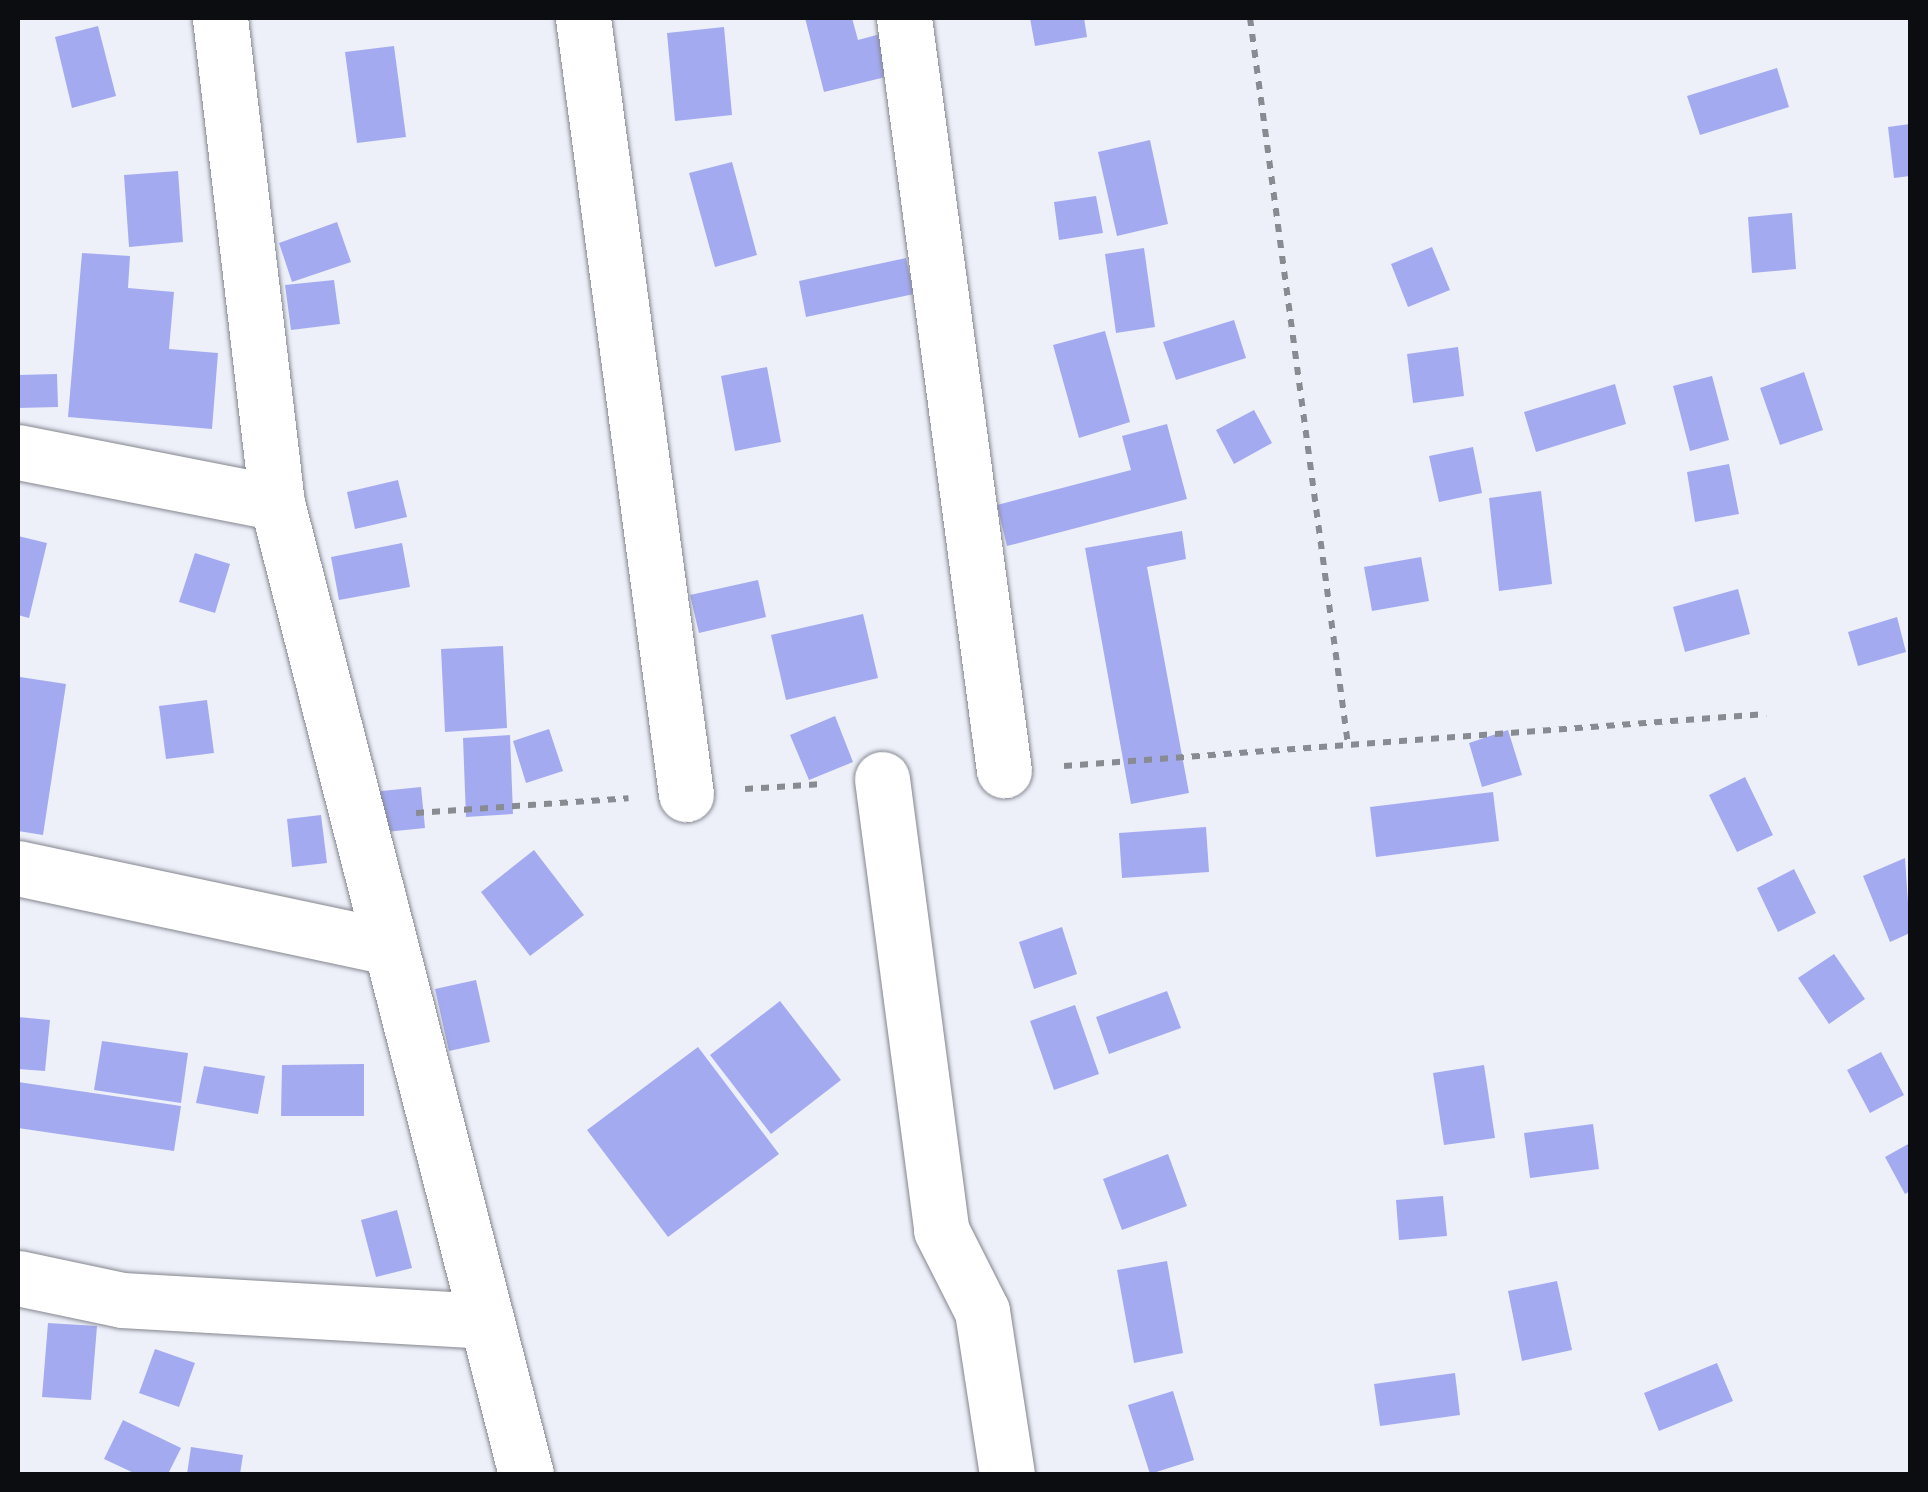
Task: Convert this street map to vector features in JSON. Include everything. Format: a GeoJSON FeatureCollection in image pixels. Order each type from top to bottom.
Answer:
{"type":"FeatureCollection","features":[{"type":"Feature","properties":{"kind":"street"},"geometry":{"type":"LineString","coordinates":[[220,18],[278,504],[384,946],[526,1474]]}},
{"type":"Feature","properties":{"kind":"street"},"geometry":{"type":"LineString","coordinates":[[583,18],[686,794]]}},
{"type":"Feature","properties":{"kind":"street"},"geometry":{"type":"LineString","coordinates":[[904,18],[1004,770]]}},
{"type":"Feature","properties":{"kind":"street"},"geometry":{"type":"LineString","coordinates":[[18,452],[278,504]]}},
{"type":"Feature","properties":{"kind":"street"},"geometry":{"type":"LineString","coordinates":[[882,779],[942,1230],[982,1311],[1007,1474]]}},
{"type":"Feature","properties":{"kind":"street"},"geometry":{"type":"LineString","coordinates":[[18,868],[384,946]]}},
{"type":"Feature","properties":{"kind":"street"},"geometry":{"type":"LineString","coordinates":[[18,1278],[122,1300],[484,1321]]}},
{"type":"Feature","properties":{"kind":"path"},"geometry":{"type":"LineString","coordinates":[[1250,18],[1348,745]]}},
{"type":"Feature","properties":{"kind":"building"},"geometry":{"type":"Polygon","coordinates":[[[805,18],[852,18],[858,40],[895,30],[906,72],[824,92],[805,18]]]}},
{"type":"Feature","properties":{"kind":"building"},"geometry":{"type":"Polygon","coordinates":[[[1030,18],[1084,18],[1087,37],[1035,46],[1030,18]]]}},
{"type":"Feature","properties":{"kind":"building"},"geometry":{"type":"Polygon","coordinates":[[[98,26],[116,96],[72,108],[55,37],[98,26]]]}},
{"type":"Feature","properties":{"kind":"building"},"geometry":{"type":"Polygon","coordinates":[[[724,27],[732,115],[675,121],[667,33],[724,27]]]}},
{"type":"Feature","properties":{"kind":"building"},"geometry":{"type":"Polygon","coordinates":[[[394,46],[406,137],[357,143],[345,52],[394,46]]]}},
{"type":"Feature","properties":{"kind":"building"},"geometry":{"type":"Polygon","coordinates":[[[1777,68],[1789,107],[1700,135],[1687,96],[1777,68]]]}},
{"type":"Feature","properties":{"kind":"building"},"geometry":{"type":"Polygon","coordinates":[[[1910,124],[1910,176],[1894,178],[1888,127],[1910,124]]]}},
{"type":"Feature","properties":{"kind":"building"},"geometry":{"type":"Polygon","coordinates":[[[1150,140],[1168,224],[1117,236],[1098,152],[1150,140]]]}},
{"type":"Feature","properties":{"kind":"building"},"geometry":{"type":"Polygon","coordinates":[[[732,162],[757,255],[715,267],[689,173],[732,162]]]}},
{"type":"Feature","properties":{"kind":"building"},"geometry":{"type":"Polygon","coordinates":[[[178,171],[183,242],[129,247],[124,175],[178,171]]]}},
{"type":"Feature","properties":{"kind":"building"},"geometry":{"type":"Polygon","coordinates":[[[1096,196],[1103,233],[1059,240],[1054,202],[1096,196]]]}},
{"type":"Feature","properties":{"kind":"building"},"geometry":{"type":"Polygon","coordinates":[[[1792,213],[1796,269],[1752,273],[1748,217],[1792,213]]]}},
{"type":"Feature","properties":{"kind":"building"},"geometry":{"type":"Polygon","coordinates":[[[337,222],[351,262],[292,282],[279,243],[337,222]]]}},
{"type":"Feature","properties":{"kind":"building"},"geometry":{"type":"Polygon","coordinates":[[[1432,247],[1450,290],[1408,307],[1391,264],[1432,247]]]}},
{"type":"Feature","properties":{"kind":"building"},"geometry":{"type":"Polygon","coordinates":[[[1144,248],[1155,327],[1116,333],[1105,254],[1144,248]]]}},
{"type":"Feature","properties":{"kind":"building"},"geometry":{"type":"Polygon","coordinates":[[[82,253],[130,256],[128,288],[174,292],[169,349],[218,353],[212,429],[68,417],[82,253]]]}},
{"type":"Feature","properties":{"kind":"building"},"geometry":{"type":"Polygon","coordinates":[[[906,258],[914,294],[806,317],[799,281],[906,258]]]}},
{"type":"Feature","properties":{"kind":"building"},"geometry":{"type":"Polygon","coordinates":[[[334,280],[340,324],[291,330],[285,285],[334,280]]]}},
{"type":"Feature","properties":{"kind":"building"},"geometry":{"type":"Polygon","coordinates":[[[1234,320],[1246,358],[1176,380],[1163,342],[1234,320]]]}},
{"type":"Feature","properties":{"kind":"building"},"geometry":{"type":"Polygon","coordinates":[[[1105,331],[1130,422],[1079,438],[1053,345],[1105,331]]]}},
{"type":"Feature","properties":{"kind":"building"},"geometry":{"type":"Polygon","coordinates":[[[1458,347],[1464,396],[1413,403],[1407,354],[1458,347]]]}},
{"type":"Feature","properties":{"kind":"building"},"geometry":{"type":"Polygon","coordinates":[[[767,367],[781,442],[735,451],[721,376],[767,367]]]}},
{"type":"Feature","properties":{"kind":"building"},"geometry":{"type":"Polygon","coordinates":[[[1804,372],[1823,430],[1780,445],[1760,388],[1804,372]]]}},
{"type":"Feature","properties":{"kind":"building"},"geometry":{"type":"Polygon","coordinates":[[[57,374],[58,407],[18,408],[18,375],[57,374]]]}},
{"type":"Feature","properties":{"kind":"building"},"geometry":{"type":"Polygon","coordinates":[[[1712,376],[1729,440],[1690,451],[1673,386],[1712,376]]]}},
{"type":"Feature","properties":{"kind":"building"},"geometry":{"type":"Polygon","coordinates":[[[1615,384],[1626,424],[1536,452],[1524,412],[1615,384]]]}},
{"type":"Feature","properties":{"kind":"building"},"geometry":{"type":"Polygon","coordinates":[[[1254,410],[1272,443],[1234,464],[1216,430],[1254,410]]]}},
{"type":"Feature","properties":{"kind":"building"},"geometry":{"type":"Polygon","coordinates":[[[1167,424],[1187,499],[1007,546],[997,505],[1131,470],[1122,436],[1167,424]]]}},
{"type":"Feature","properties":{"kind":"building"},"geometry":{"type":"Polygon","coordinates":[[[1473,447],[1482,493],[1439,502],[1429,456],[1473,447]]]}},
{"type":"Feature","properties":{"kind":"building"},"geometry":{"type":"Polygon","coordinates":[[[1729,464],[1739,514],[1695,522],[1687,472],[1729,464]]]}},
{"type":"Feature","properties":{"kind":"building"},"geometry":{"type":"Polygon","coordinates":[[[398,480],[407,517],[355,529],[347,492],[398,480]]]}},
{"type":"Feature","properties":{"kind":"building"},"geometry":{"type":"Polygon","coordinates":[[[1541,491],[1552,584],[1499,591],[1489,498],[1541,491]]]}},
{"type":"Feature","properties":{"kind":"building"},"geometry":{"type":"Polygon","coordinates":[[[1182,531],[1186,559],[1147,567],[1189,793],[1131,804],[1085,548],[1182,531]]]}},
{"type":"Feature","properties":{"kind":"building"},"geometry":{"type":"Polygon","coordinates":[[[18,536],[47,543],[29,618],[18,615],[18,536]]]}},
{"type":"Feature","properties":{"kind":"building"},"geometry":{"type":"Polygon","coordinates":[[[402,543],[410,587],[339,600],[331,557],[402,543]]]}},
{"type":"Feature","properties":{"kind":"building"},"geometry":{"type":"Polygon","coordinates":[[[195,553],[230,564],[215,613],[179,602],[195,553]]]}},
{"type":"Feature","properties":{"kind":"building"},"geometry":{"type":"Polygon","coordinates":[[[1421,557],[1429,601],[1372,611],[1364,567],[1421,557]]]}},
{"type":"Feature","properties":{"kind":"building"},"geometry":{"type":"Polygon","coordinates":[[[758,580],[766,617],[699,633],[690,595],[758,580]]]}},
{"type":"Feature","properties":{"kind":"building"},"geometry":{"type":"Polygon","coordinates":[[[1738,589],[1750,634],[1685,652],[1673,607],[1738,589]]]}},
{"type":"Feature","properties":{"kind":"building"},"geometry":{"type":"Polygon","coordinates":[[[863,614],[878,678],[786,700],[771,635],[863,614]]]}},
{"type":"Feature","properties":{"kind":"building"},"geometry":{"type":"Polygon","coordinates":[[[1897,617],[1906,652],[1858,666],[1848,632],[1897,617]]]}},
{"type":"Feature","properties":{"kind":"building"},"geometry":{"type":"Polygon","coordinates":[[[503,646],[507,728],[445,732],[441,649],[503,646]]]}},
{"type":"Feature","properties":{"kind":"building"},"geometry":{"type":"Polygon","coordinates":[[[20,677],[66,684],[43,835],[18,831],[20,677]]]}},
{"type":"Feature","properties":{"kind":"building"},"geometry":{"type":"Polygon","coordinates":[[[207,700],[214,753],[166,759],[159,706],[207,700]]]}},
{"type":"Feature","properties":{"kind":"building"},"geometry":{"type":"Polygon","coordinates":[[[835,716],[853,762],[809,780],[790,735],[835,716]]]}},
{"type":"Feature","properties":{"kind":"building"},"geometry":{"type":"Polygon","coordinates":[[[549,729],[563,771],[526,783],[513,741],[549,729]]]}},
{"type":"Feature","properties":{"kind":"building"},"geometry":{"type":"Polygon","coordinates":[[[1508,730],[1522,775],[1482,787],[1469,743],[1508,730]]]}},
{"type":"Feature","properties":{"kind":"building"},"geometry":{"type":"Polygon","coordinates":[[[510,735],[513,814],[466,817],[463,738],[510,735]]]}},
{"type":"Feature","properties":{"kind":"building"},"geometry":{"type":"Polygon","coordinates":[[[1745,777],[1773,835],[1737,852],[1709,795],[1745,777]]]}},
{"type":"Feature","properties":{"kind":"building"},"geometry":{"type":"Polygon","coordinates":[[[421,787],[425,828],[376,833],[372,792],[421,787]]]}},
{"type":"Feature","properties":{"kind":"building"},"geometry":{"type":"Polygon","coordinates":[[[1493,792],[1499,841],[1376,857],[1370,807],[1493,792]]]}},
{"type":"Feature","properties":{"kind":"building"},"geometry":{"type":"Polygon","coordinates":[[[321,815],[327,863],[292,867],[287,819],[321,815]]]}},
{"type":"Feature","properties":{"kind":"building"},"geometry":{"type":"Polygon","coordinates":[[[1206,827],[1209,872],[1122,878],[1119,833],[1206,827]]]}},
{"type":"Feature","properties":{"kind":"building"},"geometry":{"type":"Polygon","coordinates":[[[534,850],[584,915],[530,956],[481,892],[534,850]]]}},
{"type":"Feature","properties":{"kind":"building"},"geometry":{"type":"Polygon","coordinates":[[[1905,858],[1910,933],[1890,942],[1863,876],[1905,858]]]}},
{"type":"Feature","properties":{"kind":"building"},"geometry":{"type":"Polygon","coordinates":[[[1794,869],[1816,913],[1778,932],[1757,888],[1794,869]]]}},
{"type":"Feature","properties":{"kind":"building"},"geometry":{"type":"Polygon","coordinates":[[[1062,927],[1077,974],[1034,989],[1019,942],[1062,927]]]}},
{"type":"Feature","properties":{"kind":"building"},"geometry":{"type":"Polygon","coordinates":[[[1834,954],[1865,999],[1829,1024],[1798,978],[1834,954]]]}},
{"type":"Feature","properties":{"kind":"building"},"geometry":{"type":"Polygon","coordinates":[[[476,980],[490,1042],[449,1051],[435,989],[476,980]]]}},
{"type":"Feature","properties":{"kind":"building"},"geometry":{"type":"Polygon","coordinates":[[[1167,991],[1181,1028],[1109,1054],[1096,1017],[1167,991]]]}},
{"type":"Feature","properties":{"kind":"building"},"geometry":{"type":"Polygon","coordinates":[[[780,1001],[841,1080],[771,1134],[710,1055],[780,1001]]]}},
{"type":"Feature","properties":{"kind":"building"},"geometry":{"type":"Polygon","coordinates":[[[1075,1005],[1099,1074],[1054,1090],[1030,1021],[1075,1005]]]}},
{"type":"Feature","properties":{"kind":"building"},"geometry":{"type":"Polygon","coordinates":[[[18,1017],[50,1020],[45,1071],[18,1069],[18,1017]]]}},
{"type":"Feature","properties":{"kind":"building"},"geometry":{"type":"Polygon","coordinates":[[[102,1041],[188,1053],[181,1103],[94,1090],[102,1041]]]}},
{"type":"Feature","properties":{"kind":"building"},"geometry":{"type":"Polygon","coordinates":[[[698,1047],[779,1154],[668,1237],[587,1130],[698,1047]]]}},
{"type":"Feature","properties":{"kind":"building"},"geometry":{"type":"Polygon","coordinates":[[[1881,1052],[1904,1095],[1870,1113],[1847,1070],[1881,1052]]]}},
{"type":"Feature","properties":{"kind":"building"},"geometry":{"type":"Polygon","coordinates":[[[364,1064],[364,1116],[281,1116],[282,1065],[364,1064]]]}},
{"type":"Feature","properties":{"kind":"building"},"geometry":{"type":"Polygon","coordinates":[[[1484,1065],[1495,1138],[1444,1145],[1433,1073],[1484,1065]]]}},
{"type":"Feature","properties":{"kind":"building"},"geometry":{"type":"Polygon","coordinates":[[[204,1066],[265,1076],[258,1114],[196,1103],[204,1066]]]}},
{"type":"Feature","properties":{"kind":"building"},"geometry":{"type":"Polygon","coordinates":[[[18,1082],[181,1106],[174,1151],[18,1128],[18,1082]]]}},
{"type":"Feature","properties":{"kind":"building"},"geometry":{"type":"Polygon","coordinates":[[[1593,1124],[1599,1169],[1530,1178],[1524,1133],[1593,1124]]]}},
{"type":"Feature","properties":{"kind":"building"},"geometry":{"type":"Polygon","coordinates":[[[1910,1143],[1910,1191],[1905,1194],[1885,1157],[1910,1143]]]}},
{"type":"Feature","properties":{"kind":"building"},"geometry":{"type":"Polygon","coordinates":[[[1168,1154],[1187,1206],[1122,1230],[1103,1179],[1168,1154]]]}},
{"type":"Feature","properties":{"kind":"building"},"geometry":{"type":"Polygon","coordinates":[[[1443,1196],[1447,1236],[1399,1240],[1396,1200],[1443,1196]]]}},
{"type":"Feature","properties":{"kind":"building"},"geometry":{"type":"Polygon","coordinates":[[[397,1210],[412,1268],[376,1277],[361,1220],[397,1210]]]}},
{"type":"Feature","properties":{"kind":"building"},"geometry":{"type":"Polygon","coordinates":[[[1167,1261],[1183,1353],[1134,1363],[1117,1270],[1167,1261]]]}},
{"type":"Feature","properties":{"kind":"building"},"geometry":{"type":"Polygon","coordinates":[[[1557,1281],[1572,1350],[1522,1361],[1508,1291],[1557,1281]]]}},
{"type":"Feature","properties":{"kind":"building"},"geometry":{"type":"Polygon","coordinates":[[[48,1323],[97,1326],[91,1400],[42,1397],[48,1323]]]}},
{"type":"Feature","properties":{"kind":"building"},"geometry":{"type":"Polygon","coordinates":[[[155,1349],[195,1363],[179,1407],[139,1393],[155,1349]]]}},
{"type":"Feature","properties":{"kind":"building"},"geometry":{"type":"Polygon","coordinates":[[[1717,1363],[1733,1401],[1659,1431],[1644,1393],[1717,1363]]]}},
{"type":"Feature","properties":{"kind":"building"},"geometry":{"type":"Polygon","coordinates":[[[1455,1373],[1460,1415],[1380,1426],[1374,1384],[1455,1373]]]}},
{"type":"Feature","properties":{"kind":"building"},"geometry":{"type":"Polygon","coordinates":[[[1173,1391],[1194,1460],[1150,1474],[1128,1405],[1173,1391]]]}},
{"type":"Feature","properties":{"kind":"building"},"geometry":{"type":"Polygon","coordinates":[[[123,1420],[181,1448],[168,1474],[136,1474],[104,1459],[123,1420]]]}},
{"type":"Feature","properties":{"kind":"building"},"geometry":{"type":"Polygon","coordinates":[[[191,1447],[243,1455],[240,1474],[187,1474],[191,1447]]]}}]}
